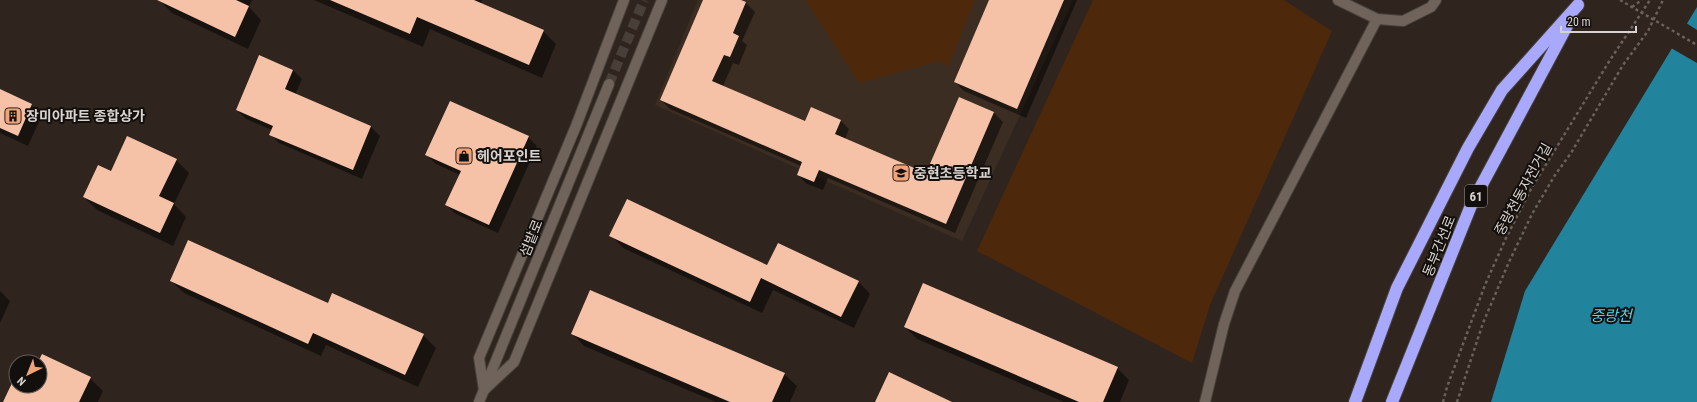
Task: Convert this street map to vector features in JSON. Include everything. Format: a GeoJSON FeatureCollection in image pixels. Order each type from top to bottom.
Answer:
{"type":"FeatureCollection","features":[{"type":"Feature","properties":{"kind":"highway"},"geometry":{"type":"LineString","coordinates":[[1355,402],[1397,288],[1468,148],[1502,90],[1579,2]]}},
{"type":"Feature","properties":{"kind":"highway","name":"동부간선로"},"geometry":{"type":"LineString","coordinates":[[1392,402],[1472,203],[1579,2]]}},
{"type":"Feature","properties":{"kind":"main road"},"geometry":{"type":"LineString","coordinates":[[484,390],[479,358],[576,126],[624,0]]}},
{"type":"Feature","properties":{"kind":"main road"},"geometry":{"type":"LineString","coordinates":[[484,390],[514,362],[662,0]]}},
{"type":"Feature","properties":{"kind":"main road"},"geometry":{"type":"LineString","coordinates":[[1338,0],[1377,19],[1403,21],[1431,7],[1436,0]]}},
{"type":"Feature","properties":{"kind":"main road"},"geometry":{"type":"LineString","coordinates":[[1205,402],[1224,324],[1235,291],[1377,19]]}},
{"type":"Feature","properties":{"kind":"main road","name":"섬밭로"},"geometry":{"type":"LineString","coordinates":[[479,402],[609,84]]}},
{"type":"Feature","properties":{"kind":"path"},"geometry":{"type":"LineString","coordinates":[[1620,0],[1697,45]]}},
{"type":"Feature","properties":{"kind":"path"},"geometry":{"type":"LineString","coordinates":[[1632,7],[1642,0]]}},
{"type":"Feature","properties":{"kind":"path","name":"중랑천동자전거길"},"geometry":{"type":"LineString","coordinates":[[1443,402],[1447,387],[1485,285],[1531,189],[1610,60],[1650,0]]}},
{"type":"Feature","properties":{"kind":"path"},"geometry":{"type":"LineString","coordinates":[[1457,402],[1483,323],[1509,262],[1532,214],[1571,153],[1623,65],[1648,31],[1664,0]]}},
{"type":"Feature","properties":{"kind":"shaded area","name":"중현초등학교"},"geometry":{"type":"Polygon","coordinates":[[[698,0],[1073,0],[962,241],[655,105],[698,0]]]}},
{"type":"Feature","properties":{"kind":"shaded area"},"geometry":{"type":"Polygon","coordinates":[[[805,0],[975,0],[948,67],[939,61],[859,83],[805,0]]]}},
{"type":"Feature","properties":{"kind":"shaded area"},"geometry":{"type":"Polygon","coordinates":[[[1093,0],[1284,0],[1332,31],[1210,305],[1192,363],[977,251],[1093,0]]]}},
{"type":"Feature","properties":{"kind":"water","name":"중랑천"},"geometry":{"type":"Polygon","coordinates":[[[1697,7],[1697,402],[1491,402],[1525,291],[1697,7]]]}},
{"type":"Feature","properties":{"kind":"pier"},"geometry":{"type":"Polygon","coordinates":[[[1686,23],[1697,30],[1697,63],[1671,48],[1686,23]]]}},
{"type":"Feature","properties":{"kind":"building"},"geometry":{"type":"Polygon","coordinates":[[[157,0],[236,0],[249,6],[235,37],[157,0]]]}},
{"type":"Feature","properties":{"kind":"building"},"geometry":{"type":"Polygon","coordinates":[[[330,0],[474,0],[544,30],[529,65],[417,17],[410,34],[330,0]]]}},
{"type":"Feature","properties":{"kind":"building"},"geometry":{"type":"Polygon","coordinates":[[[703,0],[741,0],[746,2],[733,33],[739,36],[730,57],[724,55],[712,81],[805,121],[811,107],[841,120],[835,134],[926,173],[959,97],[994,112],[946,224],[819,170],[814,182],[797,175],[802,162],[660,100],[703,0]]]}},
{"type":"Feature","properties":{"kind":"building"},"geometry":{"type":"Polygon","coordinates":[[[989,0],[1064,0],[1017,109],[954,82],[989,0]]]}},
{"type":"Feature","properties":{"kind":"building"},"geometry":{"type":"Polygon","coordinates":[[[259,55],[293,70],[285,89],[371,126],[353,170],[269,135],[273,126],[236,110],[259,55]]]}},
{"type":"Feature","properties":{"kind":"building","name":"장미아파트 종합상가"},"geometry":{"type":"Polygon","coordinates":[[[0,89],[32,104],[18,136],[0,128],[0,89]]]}},
{"type":"Feature","properties":{"kind":"building"},"geometry":{"type":"Polygon","coordinates":[[[450,101],[529,136],[489,225],[445,205],[461,171],[425,155],[450,101]]]}},
{"type":"Feature","properties":{"kind":"building"},"geometry":{"type":"Polygon","coordinates":[[[127,136],[177,159],[159,196],[174,203],[160,233],[83,197],[98,165],[111,171],[127,136]]]}},
{"type":"Feature","properties":{"kind":"building"},"geometry":{"type":"Polygon","coordinates":[[[627,199],[767,265],[778,243],[859,281],[841,317],[761,278],[750,302],[609,236],[627,199]]]}},
{"type":"Feature","properties":{"kind":"building"},"geometry":{"type":"Polygon","coordinates":[[[188,240],[328,303],[332,293],[424,334],[405,375],[313,333],[308,344],[170,281],[188,240]]]}},
{"type":"Feature","properties":{"kind":"building"},"geometry":{"type":"Polygon","coordinates":[[[923,283],[1118,367],[1103,402],[1079,402],[904,327],[923,283]]]}},
{"type":"Feature","properties":{"kind":"building"},"geometry":{"type":"Polygon","coordinates":[[[590,290],[785,373],[772,402],[730,402],[571,334],[590,290]]]}},
{"type":"Feature","properties":{"kind":"building"},"geometry":{"type":"Polygon","coordinates":[[[48,357],[91,377],[79,402],[3,402],[8,391],[8,394],[48,394],[48,357]]]}},
{"type":"Feature","properties":{"kind":"building"},"geometry":{"type":"Polygon","coordinates":[[[889,372],[952,402],[875,402],[889,372]]]}},
{"type":"Feature","properties":{"kind":"tunnel"},"geometry":{"type":"LineString","coordinates":[[609,84],[644,0]]}},
{"type":"Feature","properties":{"kind":"place","name":"장미아파트 종합상가"},"geometry":{"type":"Point","coordinates":[13,116]}},
{"type":"Feature","properties":{"kind":"place","name":"헤어포인트"},"geometry":{"type":"Point","coordinates":[464,156]}},
{"type":"Feature","properties":{"kind":"place","name":"중현초등학교"},"geometry":{"type":"Point","coordinates":[901,173]}}]}
